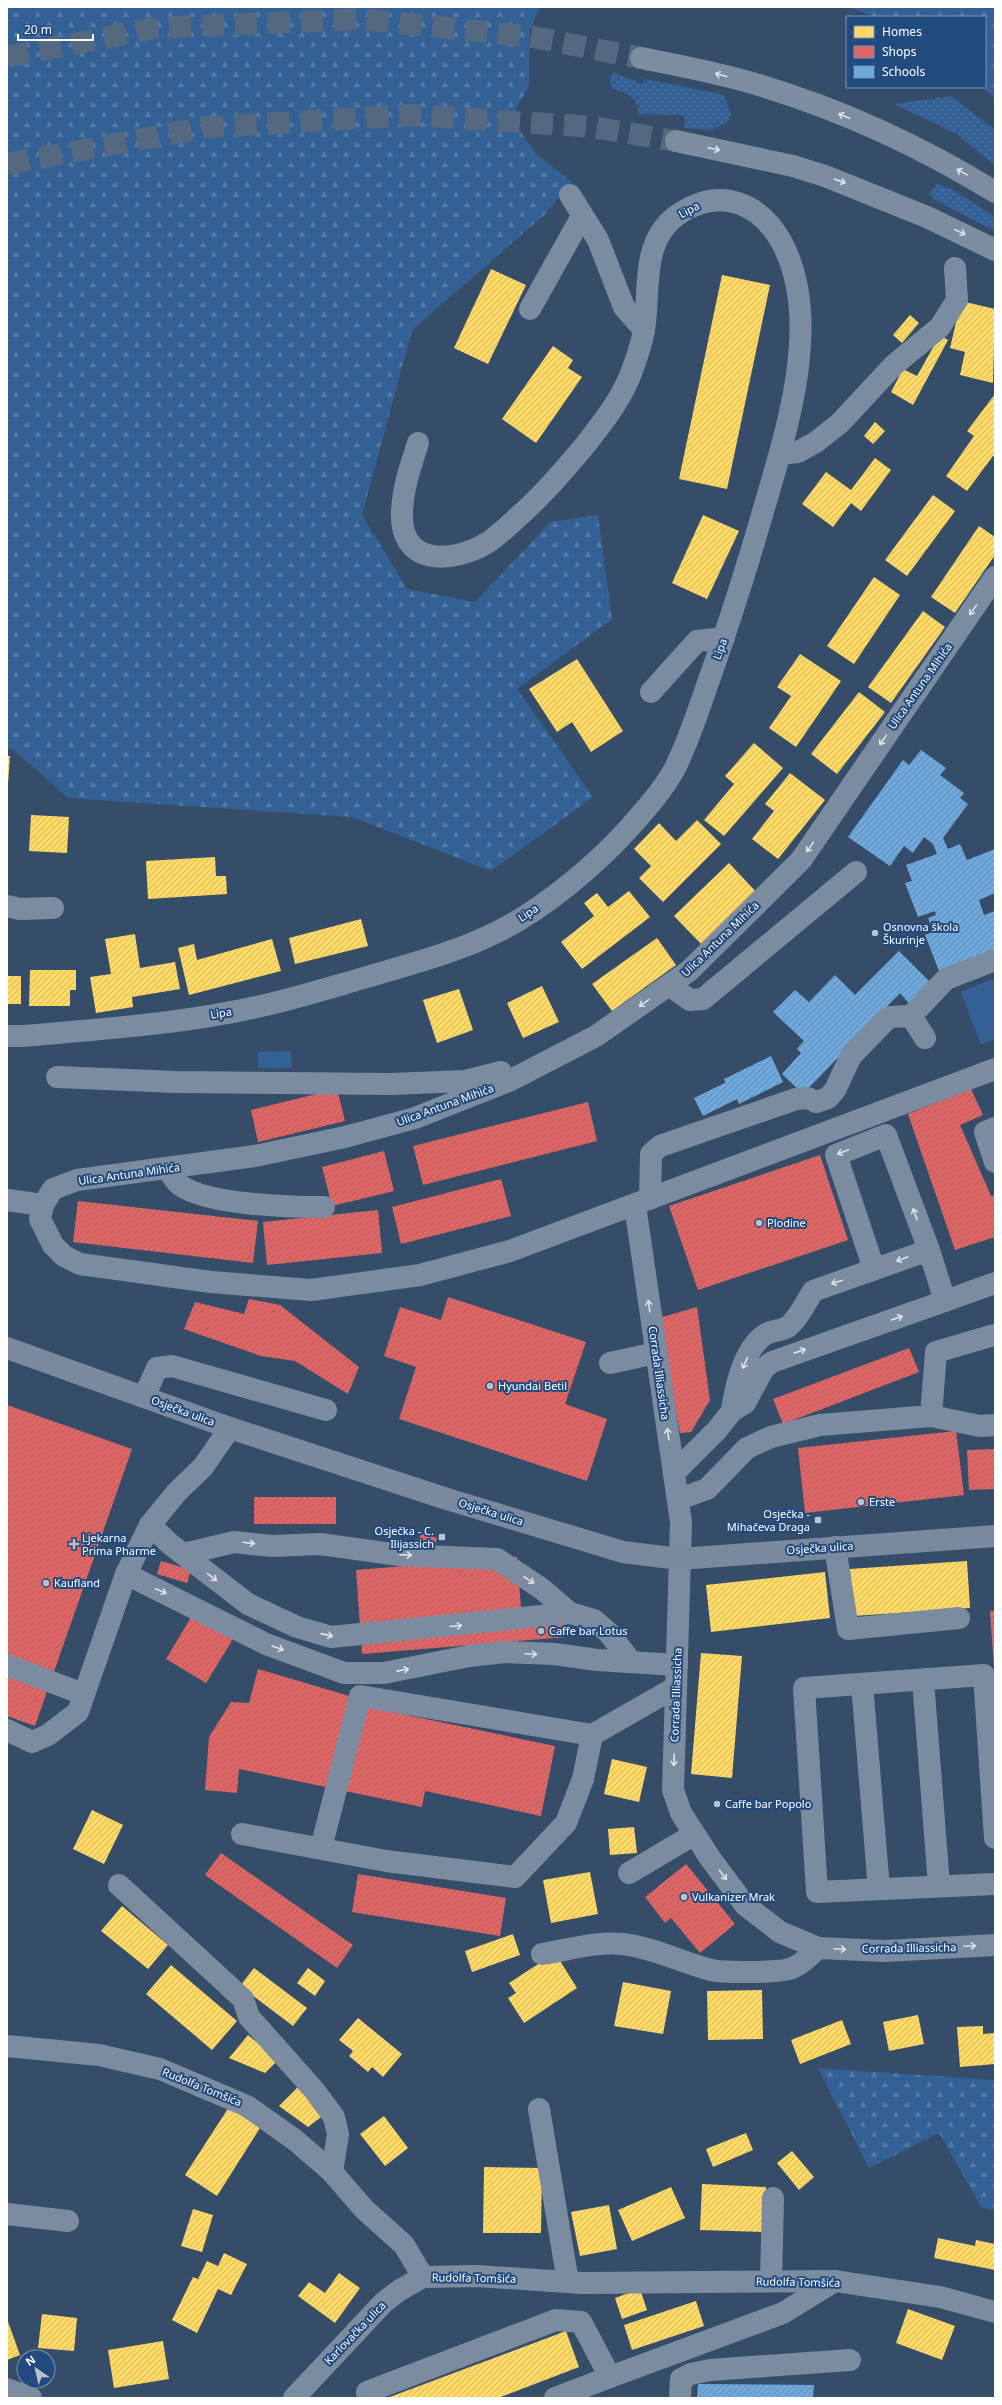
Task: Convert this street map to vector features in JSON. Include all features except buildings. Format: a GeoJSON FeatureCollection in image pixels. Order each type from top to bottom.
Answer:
{"type":"FeatureCollection","features":[{"type":"Feature","properties":{"kind":"highway"},"geometry":{"type":"LineString","coordinates":[[641,58],[718,74],[814,103],[923,151],[995,192]]}},
{"type":"Feature","properties":{"kind":"highway"},"geometry":{"type":"LineString","coordinates":[[676,141],[793,166],[826,176],[927,217],[995,250]]}},
{"type":"Feature","properties":{"kind":"main road","name":"Osječka ulica"},"geometry":{"type":"LineString","coordinates":[[7,1348],[230,1428],[447,1499],[623,1552],[679,1559],[995,1536]]}},
{"type":"Feature","properties":{"kind":"street"},"geometry":{"type":"LineString","coordinates":[[570,195],[598,240],[624,307],[644,330]]}},
{"type":"Feature","properties":{"kind":"street","name":"Lipa"},"geometry":{"type":"LineString","coordinates":[[7,1036],[23,1036],[148,1024],[260,1007],[464,947],[502,930],[536,908],[607,852],[648,807],[673,772],[699,710],[734,612],[780,454],[800,361],[800,313],[790,259],[779,236],[763,216],[741,203],[719,200],[702,202],[679,213],[665,228],[653,249],[646,285],[644,330],[632,371],[614,408],[546,492],[492,541],[471,551],[447,557],[429,557],[416,551],[403,533],[401,513],[406,481],[418,443]]}},
{"type":"Feature","properties":{"kind":"street"},"geometry":{"type":"LineString","coordinates":[[530,309],[582,216]]}},
{"type":"Feature","properties":{"kind":"street"},"geometry":{"type":"LineString","coordinates":[[780,454],[798,452],[816,442],[840,423],[894,365],[940,327],[957,300],[955,268]]}},
{"type":"Feature","properties":{"kind":"street","name":"Ulica Antuna Mihića"},"geometry":{"type":"LineString","coordinates":[[43,1205],[53,1189],[77,1180],[255,1156],[345,1137],[415,1118],[511,1080],[596,1036],[689,971],[801,860],[995,578]]}},
{"type":"Feature","properties":{"kind":"street"},"geometry":{"type":"LineString","coordinates":[[651,692],[697,641],[724,638]]}},
{"type":"Feature","properties":{"kind":"street"},"geometry":{"type":"LineString","coordinates":[[669,985],[690,1000],[703,999],[856,872]]}},
{"type":"Feature","properties":{"kind":"street"},"geometry":{"type":"LineString","coordinates":[[7,906],[20,909],[53,908]]}},
{"type":"Feature","properties":{"kind":"street"},"geometry":{"type":"LineString","coordinates":[[925,1038],[911,1016],[946,979],[995,960]]}},
{"type":"Feature","properties":{"kind":"street","name":"Corrada Illiassicha"},"geometry":{"type":"LineString","coordinates":[[911,1016],[890,1017],[886,1020],[851,1056],[835,1090],[828,1098],[816,1102],[808,1098],[796,1099],[660,1146],[651,1154],[642,1202],[656,1353],[679,1499],[681,1522],[673,1790],[681,1813],[693,1834],[746,1905],[780,1932],[818,1948],[885,1951],[995,1945]]}},
{"type":"Feature","properties":{"kind":"street"},"geometry":{"type":"LineString","coordinates":[[7,1200],[43,1205],[40,1219],[53,1245],[64,1256],[80,1264],[211,1282],[311,1290],[420,1274],[510,1251],[995,1070]]}},
{"type":"Feature","properties":{"kind":"street"},"geometry":{"type":"LineString","coordinates":[[57,1077],[176,1082],[391,1084],[465,1081],[502,1071],[506,1072],[511,1080]]}},
{"type":"Feature","properties":{"kind":"street"},"geometry":{"type":"LineString","coordinates":[[995,1128],[985,1132],[995,1162]]}},
{"type":"Feature","properties":{"kind":"street"},"geometry":{"type":"LineString","coordinates":[[874,1269],[836,1154],[886,1135],[929,1250],[945,1301]]}},
{"type":"Feature","properties":{"kind":"street"},"geometry":{"type":"LineString","coordinates":[[167,1168],[179,1185],[198,1194],[259,1205],[324,1207]]}},
{"type":"Feature","properties":{"kind":"street"},"geometry":{"type":"LineString","coordinates":[[732,1411],[735,1387],[750,1352],[760,1339],[767,1334],[787,1328],[802,1314],[813,1291],[929,1250]]}},
{"type":"Feature","properties":{"kind":"street"},"geometry":{"type":"LineString","coordinates":[[674,1473],[717,1430],[732,1411],[745,1402],[764,1368],[772,1362],[995,1283]]}},
{"type":"Feature","properties":{"kind":"street"},"geometry":{"type":"LineString","coordinates":[[931,1416],[936,1352],[994,1335]]}},
{"type":"Feature","properties":{"kind":"street"},"geometry":{"type":"LineString","coordinates":[[610,1363],[656,1353]]}},
{"type":"Feature","properties":{"kind":"street"},"geometry":{"type":"LineString","coordinates":[[144,1397],[157,1368],[172,1366],[326,1410]]}},
{"type":"Feature","properties":{"kind":"street"},"geometry":{"type":"LineString","coordinates":[[679,1499],[708,1489],[747,1448],[771,1437],[820,1425],[931,1416],[980,1426],[995,1425]]}},
{"type":"Feature","properties":{"kind":"street"},"geometry":{"type":"LineString","coordinates":[[7,1730],[32,1742],[48,1736],[78,1712],[126,1574],[150,1525],[177,1492],[202,1467],[230,1428]]}},
{"type":"Feature","properties":{"kind":"street"},"geometry":{"type":"LineString","coordinates":[[150,1525],[184,1554],[248,1604],[297,1627],[331,1637],[570,1613],[594,1620],[610,1633],[626,1656]]}},
{"type":"Feature","properties":{"kind":"street"},"geometry":{"type":"LineString","coordinates":[[184,1554],[234,1542],[272,1546],[320,1544],[399,1555],[497,1559],[542,1589],[570,1613]]}},
{"type":"Feature","properties":{"kind":"street"},"geometry":{"type":"LineString","coordinates":[[835,1547],[848,1629],[959,1618]]}},
{"type":"Feature","properties":{"kind":"street"},"geometry":{"type":"LineString","coordinates":[[126,1574],[266,1644],[344,1673],[384,1673],[469,1656],[505,1652],[626,1656],[676,1665]]}},
{"type":"Feature","properties":{"kind":"street"},"geometry":{"type":"LineString","coordinates":[[7,1665],[83,1694]]}},
{"type":"Feature","properties":{"kind":"street"},"geometry":{"type":"LineString","coordinates":[[994,1825],[984,1675],[804,1688],[817,1892],[939,1885],[995,1884]]}},
{"type":"Feature","properties":{"kind":"street"},"geometry":{"type":"LineString","coordinates":[[923,1680],[939,1885]]}},
{"type":"Feature","properties":{"kind":"street"},"geometry":{"type":"LineString","coordinates":[[862,1684],[878,1889]]}},
{"type":"Feature","properties":{"kind":"street"},"geometry":{"type":"LineString","coordinates":[[321,1848],[360,1696],[592,1735],[676,1687]]}},
{"type":"Feature","properties":{"kind":"street"},"geometry":{"type":"LineString","coordinates":[[242,1834],[386,1860],[516,1877],[566,1823],[583,1779],[592,1735]]}},
{"type":"Feature","properties":{"kind":"street"},"geometry":{"type":"LineString","coordinates":[[629,1873],[693,1834]]}},
{"type":"Feature","properties":{"kind":"street"},"geometry":{"type":"LineString","coordinates":[[119,1885],[243,1999],[249,2018],[314,2090],[334,2117],[338,2134],[332,2172]]}},
{"type":"Feature","properties":{"kind":"street"},"geometry":{"type":"LineString","coordinates":[[542,1954],[599,1945],[622,1944],[655,1950],[712,1970],[767,1971],[792,1969],[804,1961],[818,1948]]}},
{"type":"Feature","properties":{"kind":"street","name":"Rudolfa Tomšića"},"geometry":{"type":"LineString","coordinates":[[7,2046],[99,2055],[160,2069],[248,2106],[295,2140],[332,2172],[364,2209],[404,2245],[423,2277],[478,2276],[568,2282],[835,2281],[940,2297],[995,2312]]}},
{"type":"Feature","properties":{"kind":"street"},"geometry":{"type":"LineString","coordinates":[[539,2109],[568,2282]]}},
{"type":"Feature","properties":{"kind":"street"},"geometry":{"type":"LineString","coordinates":[[772,2281],[773,2198]]}},
{"type":"Feature","properties":{"kind":"street"},"geometry":{"type":"LineString","coordinates":[[7,2214],[68,2221]]}},
{"type":"Feature","properties":{"kind":"street","name":"Karlovačka ulica"},"geometry":{"type":"LineString","coordinates":[[294,2398],[384,2302],[400,2290],[423,2277]]}},
{"type":"Feature","properties":{"kind":"street"},"geometry":{"type":"LineString","coordinates":[[555,2398],[783,2313],[835,2281]]}},
{"type":"Feature","properties":{"kind":"street"},"geometry":{"type":"LineString","coordinates":[[368,2398],[367,2392],[556,2320],[581,2322],[610,2377]]}},
{"type":"Feature","properties":{"kind":"street"},"geometry":{"type":"LineString","coordinates":[[680,2398],[681,2379],[691,2374],[710,2370],[850,2360]]}},
{"type":"Feature","properties":{"kind":"street"},"geometry":{"type":"LineString","coordinates":[[7,2389],[31,2398]]}},
{"type":"Feature","properties":{"kind":"green space"},"geometry":{"type":"Polygon","coordinates":[[[7,7],[540,7],[530,28],[529,86],[511,118],[536,154],[572,182],[544,215],[412,330],[362,515],[407,589],[475,602],[551,522],[598,515],[612,619],[517,689],[593,797],[491,871],[352,817],[68,798],[14,750],[7,747],[7,7]]]}},
{"type":"Feature","properties":{"kind":"green space"},"geometry":{"type":"Polygon","coordinates":[[[848,7],[995,7],[995,98],[983,88],[986,88],[986,16],[872,16],[848,7]]]}},
{"type":"Feature","properties":{"kind":"green space"},"geometry":{"type":"Polygon","coordinates":[[[613,72],[641,84],[646,79],[724,95],[731,114],[728,122],[711,130],[685,128],[684,115],[637,114],[639,106],[635,104],[635,99],[612,89],[610,80],[613,72]]]}},
{"type":"Feature","properties":{"kind":"green space"},"geometry":{"type":"Polygon","coordinates":[[[951,96],[995,130],[995,166],[957,134],[894,104],[951,96]]]}},
{"type":"Feature","properties":{"kind":"green space"},"geometry":{"type":"Polygon","coordinates":[[[937,184],[952,189],[995,217],[995,231],[935,200],[930,193],[937,184]]]}},
{"type":"Feature","properties":{"kind":"green space"},"geometry":{"type":"Polygon","coordinates":[[[995,978],[995,1039],[981,1045],[961,992],[995,978]]]}},
{"type":"Feature","properties":{"kind":"green space"},"geometry":{"type":"Polygon","coordinates":[[[291,1051],[292,1068],[258,1068],[258,1052],[291,1051]]]}},
{"type":"Feature","properties":{"kind":"green space"},"geometry":{"type":"Polygon","coordinates":[[[818,2068],[995,2080],[995,2210],[982,2208],[939,2133],[869,2168],[818,2068]]]}},
{"type":"Feature","properties":{"kind":"tunnel"},"geometry":{"type":"LineString","coordinates":[[7,57],[154,28],[361,19],[533,37],[641,58]]}},
{"type":"Feature","properties":{"kind":"tunnel"},"geometry":{"type":"LineString","coordinates":[[7,164],[207,127],[413,115],[593,127],[676,141]]}},
{"type":"Feature","properties":{"kind":"place","name":"Osnovna škola Škurinje"},"geometry":{"type":"Point","coordinates":[875,933]}},
{"type":"Feature","properties":{"kind":"place","name":"Plodine"},"geometry":{"type":"Point","coordinates":[759,1223]}},
{"type":"Feature","properties":{"kind":"place","name":"Hyundai Betil"},"geometry":{"type":"Point","coordinates":[490,1386]}},
{"type":"Feature","properties":{"kind":"place","name":"Erste"},"geometry":{"type":"Point","coordinates":[861,1502]}},
{"type":"Feature","properties":{"kind":"place","name":"Osječka - Mihačeva Draga"},"geometry":{"type":"Point","coordinates":[818,1520]}},
{"type":"Feature","properties":{"kind":"place","name":"Osječka - C. Ilijassich"},"geometry":{"type":"Point","coordinates":[442,1537]}},
{"type":"Feature","properties":{"kind":"place","name":"Ljekarna Prima Pharme"},"geometry":{"type":"Point","coordinates":[74,1544]}},
{"type":"Feature","properties":{"kind":"place","name":"Kaufland"},"geometry":{"type":"Point","coordinates":[46,1583]}},
{"type":"Feature","properties":{"kind":"place","name":"Caffe bar Lotus"},"geometry":{"type":"Point","coordinates":[541,1631]}},
{"type":"Feature","properties":{"kind":"place","name":"Caffe bar Popolo"},"geometry":{"type":"Point","coordinates":[717,1804]}},
{"type":"Feature","properties":{"kind":"place","name":"Vulkanizer Mrak"},"geometry":{"type":"Point","coordinates":[684,1897]}}]}
